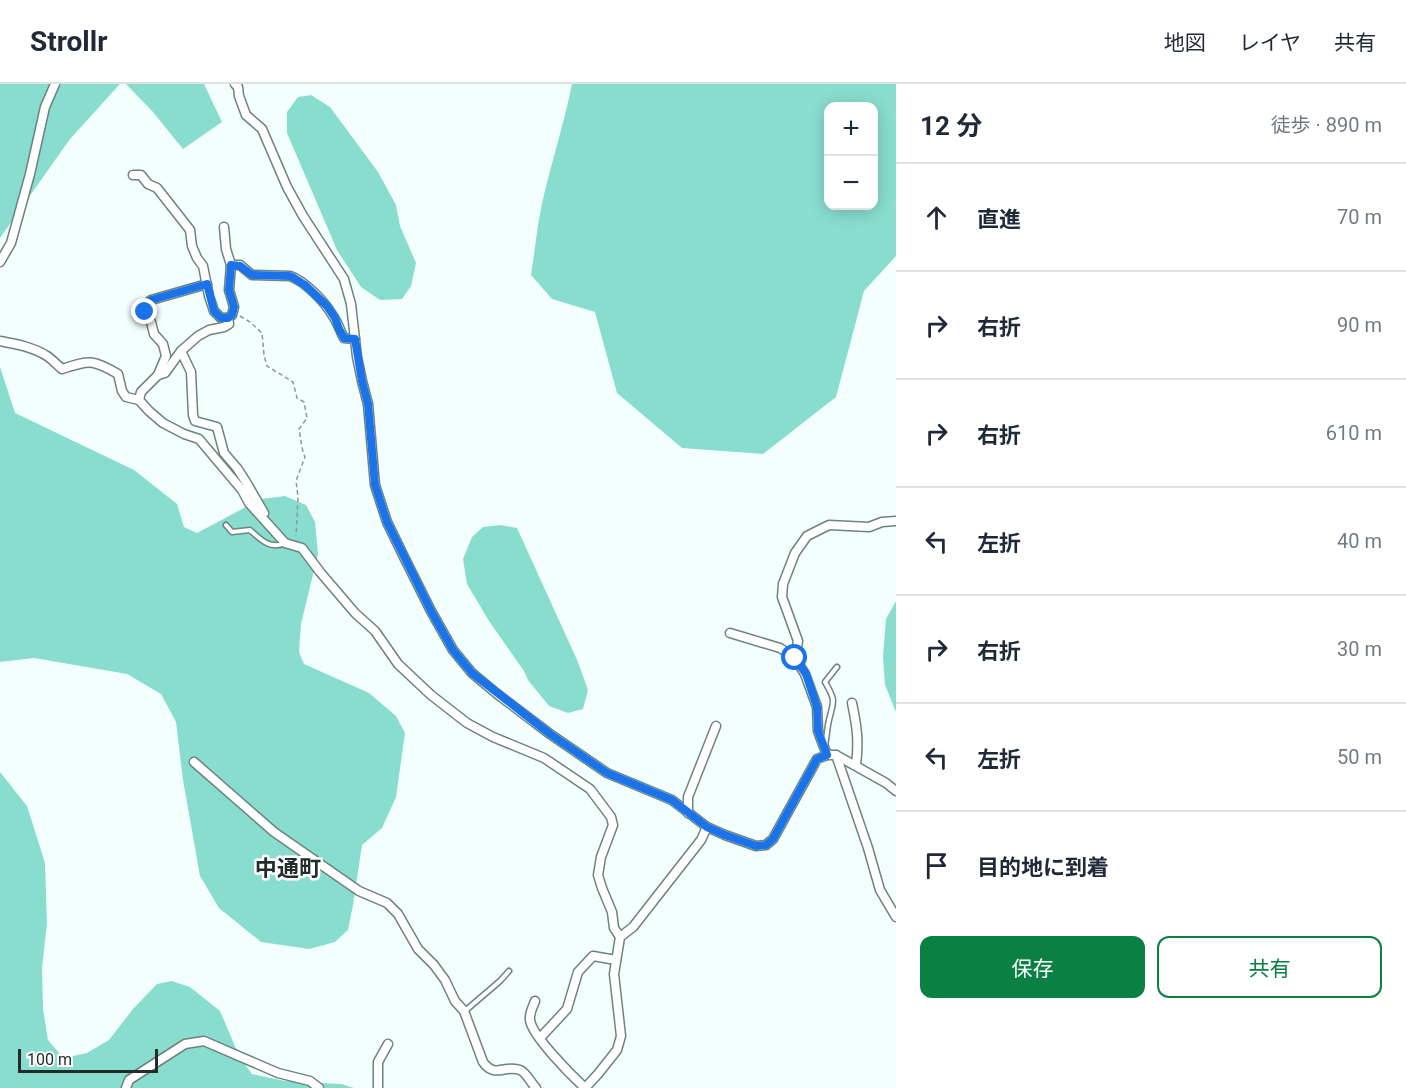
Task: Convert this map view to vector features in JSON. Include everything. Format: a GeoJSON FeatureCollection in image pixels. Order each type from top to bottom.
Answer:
{"type":"FeatureCollection","features":[{"type":"Feature","properties":{"kind":"street"},"geometry":{"type":"LineString","coordinates":[[0,262],[12,243],[45,107],[55,84]]}},
{"type":"Feature","properties":{"kind":"street"},"geometry":{"type":"LineString","coordinates":[[235,84],[238,87],[246,115],[262,129],[287,187],[344,279],[351,304],[362,381],[368,404],[375,485],[387,522],[431,611],[453,650],[472,673],[550,734],[607,773],[672,800],[707,827],[756,846],[766,845],[773,839],[817,759],[829,753]]}},
{"type":"Feature","properties":{"kind":"street"},"geometry":{"type":"LineString","coordinates":[[133,175],[141,175],[148,184],[157,188],[190,230],[192,246],[203,266],[214,311],[221,318],[230,315]]}},
{"type":"Feature","properties":{"kind":"street"},"geometry":{"type":"LineString","coordinates":[[158,375],[165,373],[181,351],[198,336],[229,324],[234,307],[229,290],[231,265],[226,249],[225,227]]}},
{"type":"Feature","properties":{"kind":"street"},"geometry":{"type":"LineString","coordinates":[[231,265],[240,266],[252,275],[294,278],[327,306],[344,338],[355,339]]}},
{"type":"Feature","properties":{"kind":"street"},"geometry":{"type":"LineString","coordinates":[[140,400],[141,392],[158,375],[166,356],[163,344],[154,334],[145,312],[146,304],[151,300],[207,284]]}},
{"type":"Feature","properties":{"kind":"street"},"geometry":{"type":"LineString","coordinates":[[0,340],[36,350],[63,369],[90,361],[118,374],[122,391],[126,397],[140,400],[163,423],[199,439],[242,490],[249,503],[285,543],[302,548],[355,614],[375,631],[398,664],[431,695],[467,723],[493,737],[544,758],[590,789],[611,817],[613,825],[601,857],[598,875],[612,912],[614,928],[620,937]]}},
{"type":"Feature","properties":{"kind":"street"},"geometry":{"type":"LineString","coordinates":[[181,351],[191,372],[192,415],[195,421],[217,427],[224,453],[246,482],[267,522]]}},
{"type":"Feature","properties":{"kind":"street"},"geometry":{"type":"LineString","coordinates":[[795,658],[798,641],[782,597],[783,584],[795,553],[807,536],[829,525],[869,527],[882,522],[896,521]]}},
{"type":"Feature","properties":{"kind":"street"},"geometry":{"type":"LineString","coordinates":[[730,633],[780,648],[795,658],[806,674],[817,707],[818,731],[868,848],[880,890],[896,916]]}},
{"type":"Feature","properties":{"kind":"street"},"geometry":{"type":"LineString","coordinates":[[852,703],[858,728],[856,765]]}},
{"type":"Feature","properties":{"kind":"street"},"geometry":{"type":"LineString","coordinates":[[688,813],[688,797],[716,726]]}},
{"type":"Feature","properties":{"kind":"street"},"geometry":{"type":"LineString","coordinates":[[829,753],[856,765],[896,791]]}},
{"type":"Feature","properties":{"kind":"street"},"geometry":{"type":"LineString","coordinates":[[194,762],[274,832],[359,891],[387,903],[398,914],[418,949],[445,980],[454,1001],[464,1011],[483,1062],[495,1071],[522,1070],[536,1088]]}},
{"type":"Feature","properties":{"kind":"street"},"geometry":{"type":"LineString","coordinates":[[535,1001],[530,1014],[530,1022],[545,1046],[585,1088],[617,1050],[621,1036],[614,974],[620,937],[633,927],[701,840],[707,827]]}},
{"type":"Feature","properties":{"kind":"street"},"geometry":{"type":"LineString","coordinates":[[540,1038],[567,1009],[578,972],[584,964],[593,956],[616,960]]}},
{"type":"Feature","properties":{"kind":"street"},"geometry":{"type":"LineString","coordinates":[[126,1088],[129,1080],[185,1044],[204,1041],[278,1073],[310,1081],[319,1088]]}},
{"type":"Feature","properties":{"kind":"street"},"geometry":{"type":"LineString","coordinates":[[378,1088],[378,1062],[388,1044]]}},
{"type":"Feature","properties":{"kind":"lane"},"geometry":{"type":"LineString","coordinates":[[226,525],[232,532],[250,530],[268,545],[278,546],[285,543]]}},
{"type":"Feature","properties":{"kind":"lane"},"geometry":{"type":"LineString","coordinates":[[829,753],[829,721],[834,707],[833,696],[825,682],[837,667]]}},
{"type":"Feature","properties":{"kind":"lane"},"geometry":{"type":"LineString","coordinates":[[464,1011],[509,971]]}},
{"type":"Feature","properties":{"kind":"path"},"geometry":{"type":"LineString","coordinates":[[230,315],[250,322],[262,333],[267,366],[293,382],[297,398],[304,402],[307,418],[298,429],[305,457],[296,481],[298,497],[296,546]]}},
{"type":"Feature","properties":{"kind":"green space"},"geometry":{"type":"Polygon","coordinates":[[[0,84],[120,84],[70,139],[0,238],[0,84]]]}},
{"type":"Feature","properties":{"kind":"green space"},"geometry":{"type":"Polygon","coordinates":[[[126,84],[204,84],[222,122],[183,149],[153,112],[126,84]]]}},
{"type":"Feature","properties":{"kind":"green space"},"geometry":{"type":"Polygon","coordinates":[[[572,84],[896,84],[896,256],[864,291],[836,397],[763,454],[682,448],[617,393],[595,312],[552,299],[531,275],[542,202],[572,84]]]}},
{"type":"Feature","properties":{"kind":"green space"},"geometry":{"type":"Polygon","coordinates":[[[311,95],[330,107],[378,172],[396,205],[400,226],[416,263],[411,286],[402,299],[380,300],[361,287],[337,250],[287,133],[287,112],[298,97],[311,95]]]}},
{"type":"Feature","properties":{"kind":"green space"},"geometry":{"type":"Polygon","coordinates":[[[0,367],[15,413],[134,470],[177,504],[184,527],[197,533],[261,499],[285,496],[306,505],[315,522],[318,554],[301,624],[299,652],[304,664],[369,693],[396,716],[405,733],[396,797],[382,828],[362,845],[348,930],[335,942],[309,949],[261,942],[219,908],[200,876],[183,780],[176,722],[161,694],[127,674],[34,658],[0,662],[0,367]]]}},
{"type":"Feature","properties":{"kind":"green space"},"geometry":{"type":"Polygon","coordinates":[[[500,525],[517,528],[578,662],[588,690],[583,709],[568,713],[549,706],[528,680],[467,584],[463,559],[472,537],[483,527],[500,525]]]}},
{"type":"Feature","properties":{"kind":"green space"},"geometry":{"type":"Polygon","coordinates":[[[896,601],[896,712],[885,685],[883,657],[886,619],[896,601]]]}},
{"type":"Feature","properties":{"kind":"green space"},"geometry":{"type":"Polygon","coordinates":[[[0,772],[27,806],[45,863],[47,923],[42,968],[43,1009],[48,1040],[60,1054],[73,1056],[87,1053],[109,1040],[133,1009],[157,984],[172,981],[190,987],[220,1011],[240,1058],[252,1074],[285,1081],[341,1084],[354,1088],[0,1088],[0,772]]]}},
{"type":"Feature","properties":{"kind":"district","name":"中通町"},"geometry":{"type":"Point","coordinates":[288,868]}},
{"type":"Feature","properties":{"kind":"route"},"geometry":{"type":"LineString","coordinates":[[145,312],[146,304],[151,300],[207,284],[214,311],[221,318],[228,318],[232,315],[234,307],[229,290],[231,265],[240,266],[252,275],[290,276],[305,285],[327,306],[344,338],[355,339],[368,404],[375,485],[387,522],[453,650],[472,673],[496,693],[607,773],[672,800],[707,827],[756,846],[766,845],[773,839],[817,759],[827,755],[818,731],[817,707],[806,674],[795,658]]}}]}
